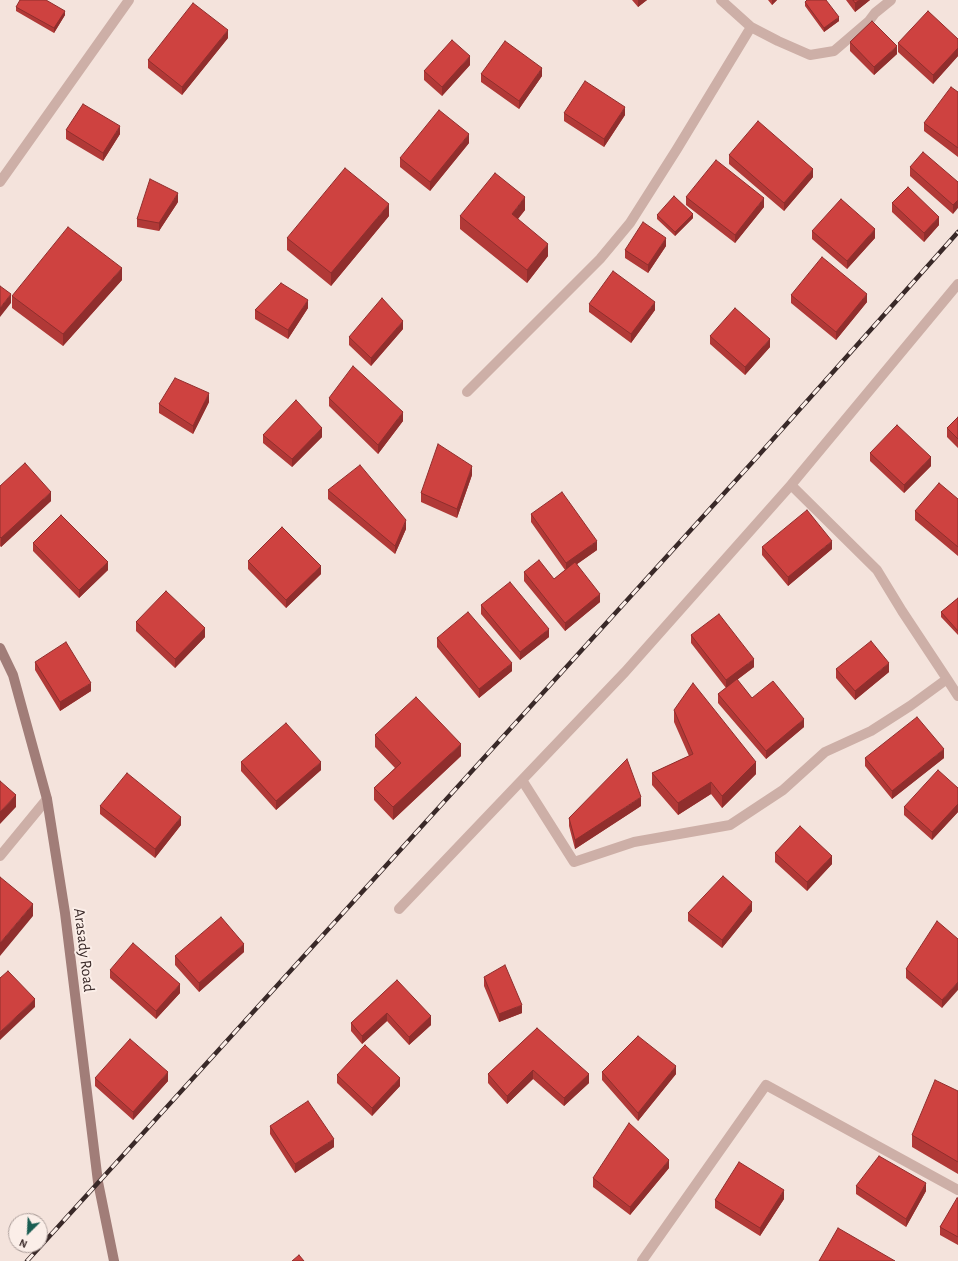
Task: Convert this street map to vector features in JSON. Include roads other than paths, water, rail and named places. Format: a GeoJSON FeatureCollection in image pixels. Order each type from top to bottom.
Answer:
{"type":"FeatureCollection","features":[{"type":"Feature","properties":{"kind":"main road","name":"Arasady Road"},"geometry":{"type":"LineString","coordinates":[[0,648],[13,674],[47,799],[65,913],[98,1182],[114,1261]]}},
{"type":"Feature","properties":{"kind":"street"},"geometry":{"type":"LineString","coordinates":[[0,182],[129,0]]}},
{"type":"Feature","properties":{"kind":"street"},"geometry":{"type":"LineString","coordinates":[[721,0],[751,27],[810,55],[834,52],[891,0]]}},
{"type":"Feature","properties":{"kind":"street"},"geometry":{"type":"LineString","coordinates":[[467,392],[600,259],[630,224],[751,27]]}},
{"type":"Feature","properties":{"kind":"street"},"geometry":{"type":"LineString","coordinates":[[399,909],[625,672],[791,485],[958,284]]}},
{"type":"Feature","properties":{"kind":"street"},"geometry":{"type":"LineString","coordinates":[[791,485],[877,570],[958,696]]}},
{"type":"Feature","properties":{"kind":"street"},"geometry":{"type":"LineString","coordinates":[[522,780],[574,862],[634,842],[730,825],[783,790],[825,752],[871,731],[910,706],[947,679]]}},
{"type":"Feature","properties":{"kind":"street"},"geometry":{"type":"LineString","coordinates":[[0,856],[47,799]]}},
{"type":"Feature","properties":{"kind":"street"},"geometry":{"type":"LineString","coordinates":[[642,1261],[766,1085],[958,1190]]}},
{"type":"Feature","properties":{"kind":"railway"},"geometry":{"type":"LineString","coordinates":[[27,1261],[758,456],[958,232]]}}]}
